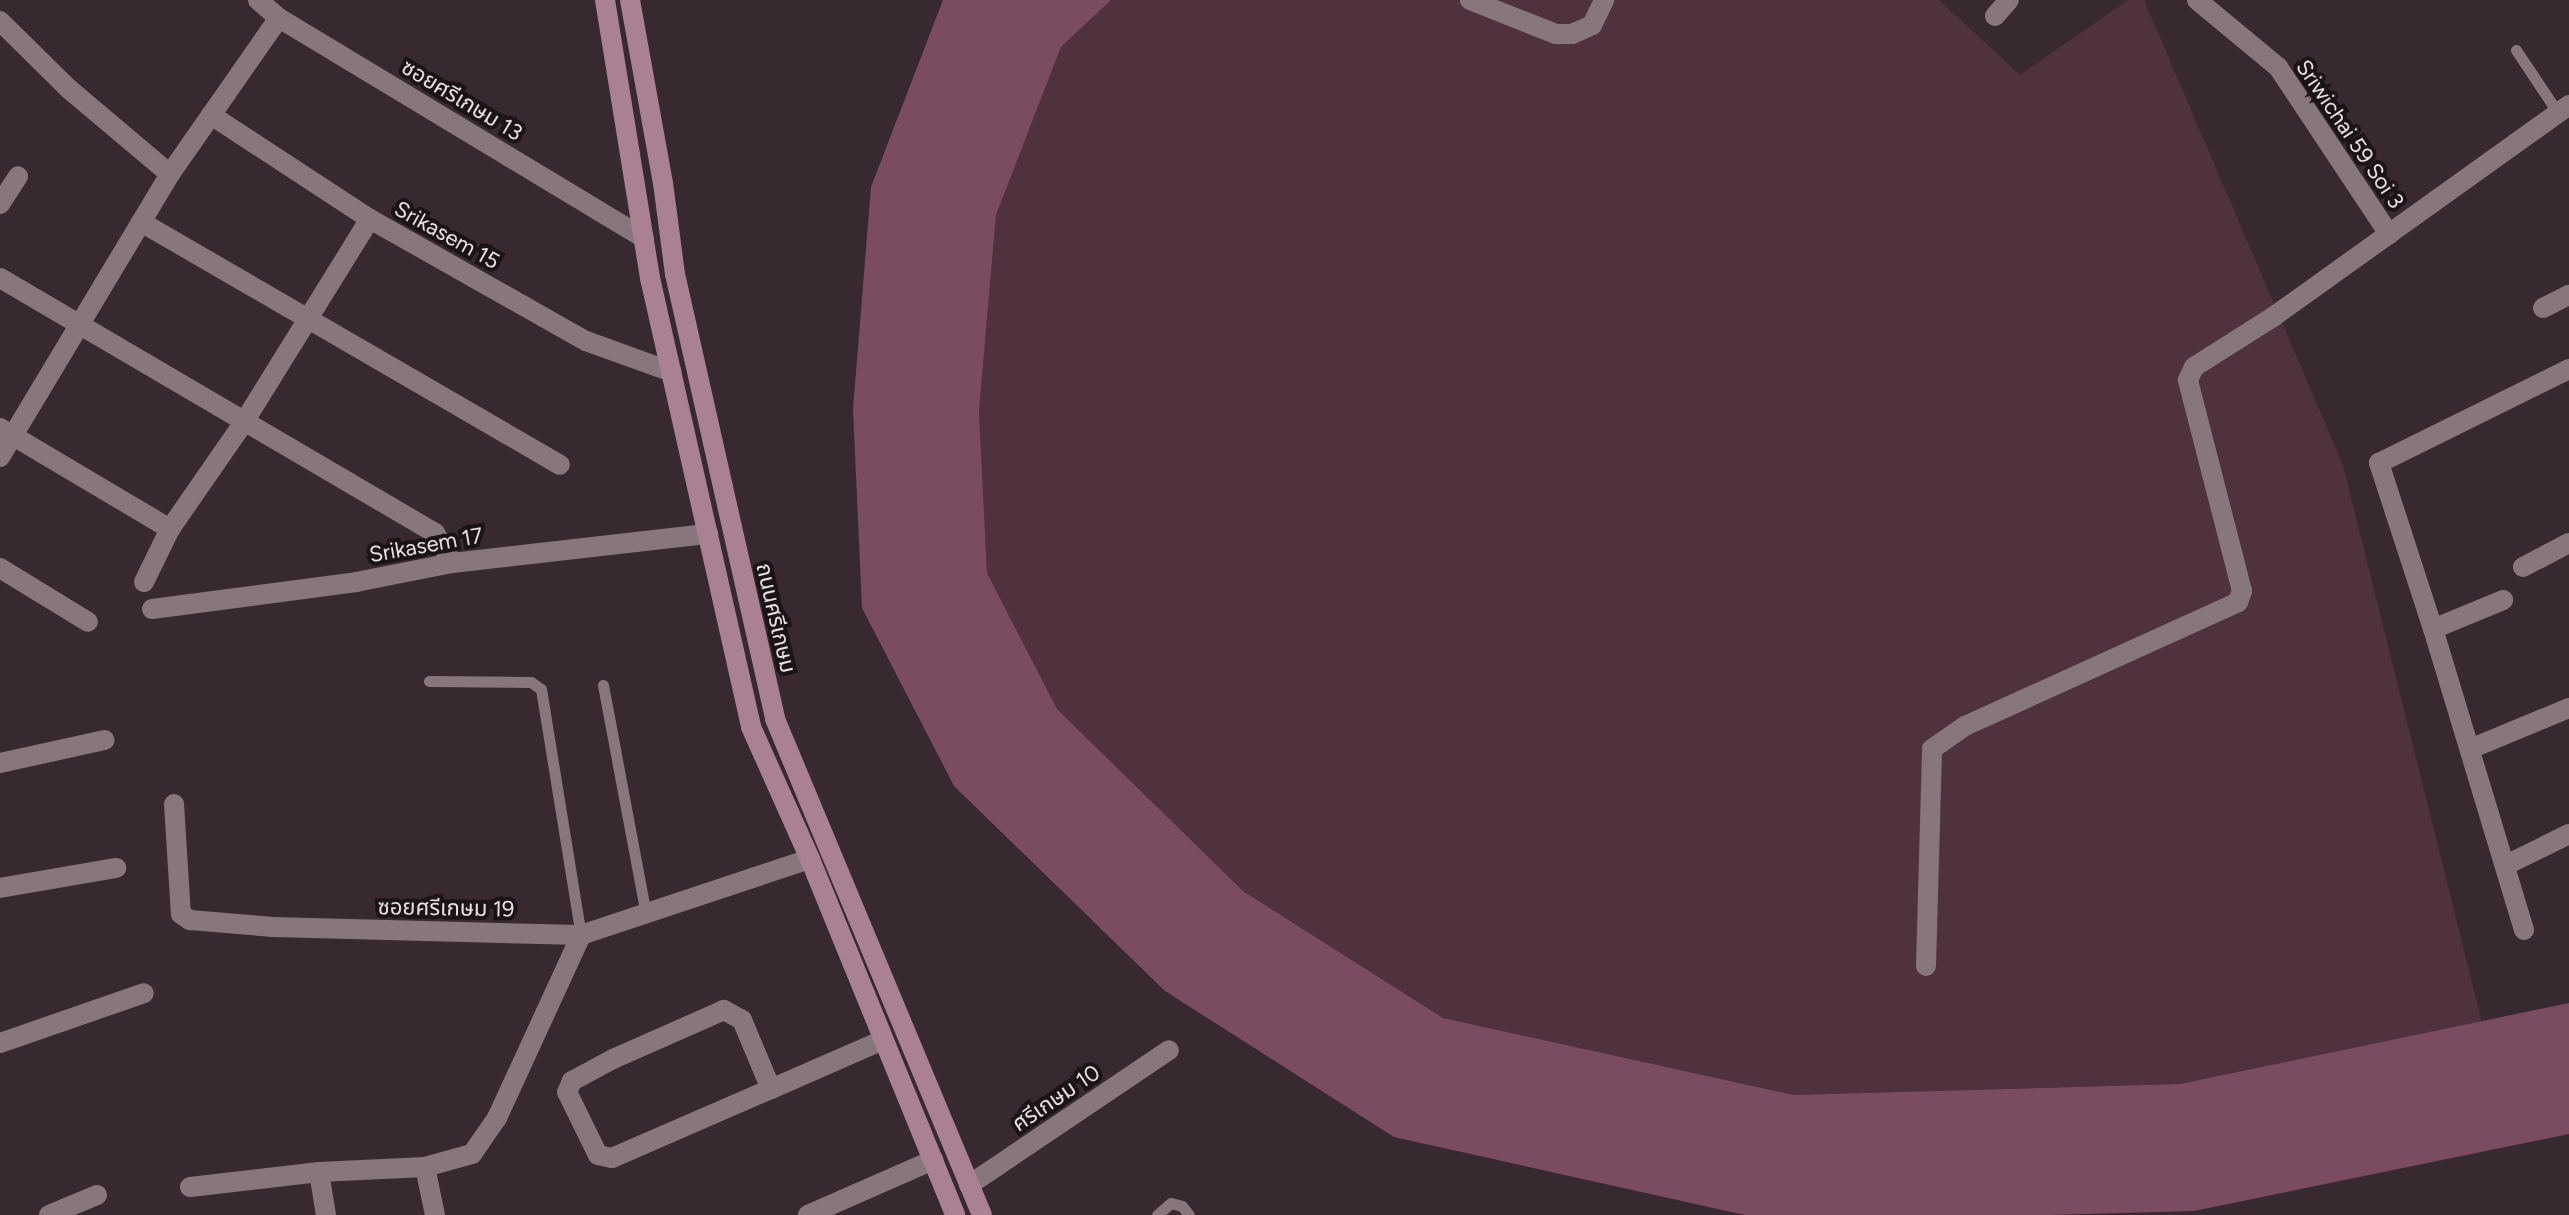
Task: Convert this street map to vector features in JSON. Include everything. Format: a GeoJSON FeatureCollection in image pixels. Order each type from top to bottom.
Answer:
{"type":"FeatureCollection","features":[{"type":"Feature","properties":{"kind":"main road"},"geometry":{"type":"LineString","coordinates":[[605,0],[644,238],[751,727],[810,859],[881,1041],[955,1215]]}},
{"type":"Feature","properties":{"kind":"main road","name":"ถนนศรีเกษม"},"geometry":{"type":"LineString","coordinates":[[630,0],[663,183],[675,274],[775,719],[982,1215]]}},
{"type":"Feature","properties":{"kind":"main road"},"geometry":{"type":"LineString","coordinates":[[762,753],[776,754],[784,740]]}},
{"type":"Feature","properties":{"kind":"main road"},"geometry":{"type":"LineString","coordinates":[[772,774],[778,763],[793,761]]}},
{"type":"Feature","properties":{"kind":"street","name":"ซอยศรีเกษม 13"},"geometry":{"type":"LineString","coordinates":[[258,0],[279,18],[644,238]]}},
{"type":"Feature","properties":{"kind":"street"},"geometry":{"type":"LineString","coordinates":[[1470,0],[1556,34],[1572,34],[1592,25],[1604,0]]}},
{"type":"Feature","properties":{"kind":"street"},"geometry":{"type":"LineString","coordinates":[[1995,16],[2009,0]]}},
{"type":"Feature","properties":{"kind":"street","name":"Sriwichai 59 Soi 3"},"geometry":{"type":"LineString","coordinates":[[2197,0],[2278,67],[2389,234]]}},
{"type":"Feature","properties":{"kind":"street"},"geometry":{"type":"LineString","coordinates":[[0,457],[6,432],[77,326],[170,174],[279,18]]}},
{"type":"Feature","properties":{"kind":"street"},"geometry":{"type":"LineString","coordinates":[[0,21],[69,89],[170,174]]}},
{"type":"Feature","properties":{"kind":"street"},"geometry":{"type":"LineString","coordinates":[[1926,966],[1932,749],[1965,726],[2238,602],[2242,591],[2188,380],[2194,367],[2273,317],[2564,109]]}},
{"type":"Feature","properties":{"kind":"street","name":"Srikasem 15"},"geometry":{"type":"LineString","coordinates":[[211,115],[370,219],[586,341],[672,372]]}},
{"type":"Feature","properties":{"kind":"street"},"geometry":{"type":"LineString","coordinates":[[0,204],[18,176]]}},
{"type":"Feature","properties":{"kind":"street"},"geometry":{"type":"LineString","coordinates":[[144,582],[170,529],[244,422],[306,316],[370,219]]}},
{"type":"Feature","properties":{"kind":"street"},"geometry":{"type":"LineString","coordinates":[[141,222],[560,465]]}},
{"type":"Feature","properties":{"kind":"street"},"geometry":{"type":"LineString","coordinates":[[0,278],[77,326],[435,533],[452,563]]}},
{"type":"Feature","properties":{"kind":"street"},"geometry":{"type":"LineString","coordinates":[[2543,308],[2569,295]]}},
{"type":"Feature","properties":{"kind":"street"},"geometry":{"type":"LineString","coordinates":[[2524,930],[2379,463],[2569,369]]}},
{"type":"Feature","properties":{"kind":"street"},"geometry":{"type":"LineString","coordinates":[[6,432],[170,529]]}},
{"type":"Feature","properties":{"kind":"street","name":"Srikasem 17"},"geometry":{"type":"LineString","coordinates":[[152,609],[356,582],[452,563],[708,534]]}},
{"type":"Feature","properties":{"kind":"street"},"geometry":{"type":"LineString","coordinates":[[2523,567],[2569,543]]}},
{"type":"Feature","properties":{"kind":"street"},"geometry":{"type":"LineString","coordinates":[[0,568],[88,622]]}},
{"type":"Feature","properties":{"kind":"street"},"geometry":{"type":"LineString","coordinates":[[2433,629],[2503,600]]}},
{"type":"Feature","properties":{"kind":"street"},"geometry":{"type":"LineString","coordinates":[[2470,749],[2569,708]]}},
{"type":"Feature","properties":{"kind":"street"},"geometry":{"type":"LineString","coordinates":[[0,763],[105,740]]}},
{"type":"Feature","properties":{"kind":"street","name":"ซอยศรีเกษม 19"},"geometry":{"type":"LineString","coordinates":[[174,804],[181,914],[190,920],[273,927],[581,935],[810,859]]}},
{"type":"Feature","properties":{"kind":"street"},"geometry":{"type":"LineString","coordinates":[[2506,865],[2569,834]]}},
{"type":"Feature","properties":{"kind":"street"},"geometry":{"type":"LineString","coordinates":[[0,888],[116,868]]}},
{"type":"Feature","properties":{"kind":"street"},"geometry":{"type":"LineString","coordinates":[[190,1187],[319,1172],[425,1167],[472,1154],[497,1118],[581,935]]}},
{"type":"Feature","properties":{"kind":"street"},"geometry":{"type":"LineString","coordinates":[[0,1043],[144,993]]}},
{"type":"Feature","properties":{"kind":"street"},"geometry":{"type":"LineString","coordinates":[[771,1089],[742,1020],[724,1010],[613,1059],[572,1081],[567,1092],[598,1155],[612,1158],[771,1089],[881,1041]]}},
{"type":"Feature","properties":{"kind":"street","name":"ศรีเกษม 10"},"geometry":{"type":"LineString","coordinates":[[969,1185],[1169,1050]]}},
{"type":"Feature","properties":{"kind":"street"},"geometry":{"type":"LineString","coordinates":[[808,1215],[933,1160]]}},
{"type":"Feature","properties":{"kind":"street"},"geometry":{"type":"LineString","coordinates":[[425,1167],[435,1215]]}},
{"type":"Feature","properties":{"kind":"street"},"geometry":{"type":"LineString","coordinates":[[319,1172],[326,1215]]}},
{"type":"Feature","properties":{"kind":"street"},"geometry":{"type":"LineString","coordinates":[[49,1215],[97,1195]]}},
{"type":"Feature","properties":{"kind":"lane"},"geometry":{"type":"LineString","coordinates":[[2516,50],[2564,109]]}},
{"type":"Feature","properties":{"kind":"lane"},"geometry":{"type":"LineString","coordinates":[[429,681],[531,682],[541,689],[581,935]]}},
{"type":"Feature","properties":{"kind":"lane"},"geometry":{"type":"LineString","coordinates":[[603,685],[646,914]]}},
{"type":"Feature","properties":{"kind":"lane"},"geometry":{"type":"LineString","coordinates":[[1157,1215],[1171,1203],[1182,1206],[1189,1215]]}},
{"type":"Feature","properties":{"kind":"shaded area"},"geometry":{"type":"Polygon","coordinates":[[[943,0],[1111,0],[1061,47],[996,215],[979,411],[987,573],[1057,709],[1243,891],[1443,1018],[1794,1095],[2180,1084],[2569,1003],[2569,1134],[2194,1211],[2049,1215],[1745,1215],[1394,1137],[1165,991],[954,786],[862,608],[853,409],[871,187],[943,0]]]}},
{"type":"Feature","properties":{"kind":"shaded area"},"geometry":{"type":"Polygon","coordinates":[[[1111,0],[1939,0],[2020,75],[2128,0],[2144,0],[2343,465],[2482,1022],[2180,1084],[1794,1095],[1443,1018],[1243,891],[1057,709],[987,573],[979,411],[996,215],[1061,47],[1111,0]]]}}]}
